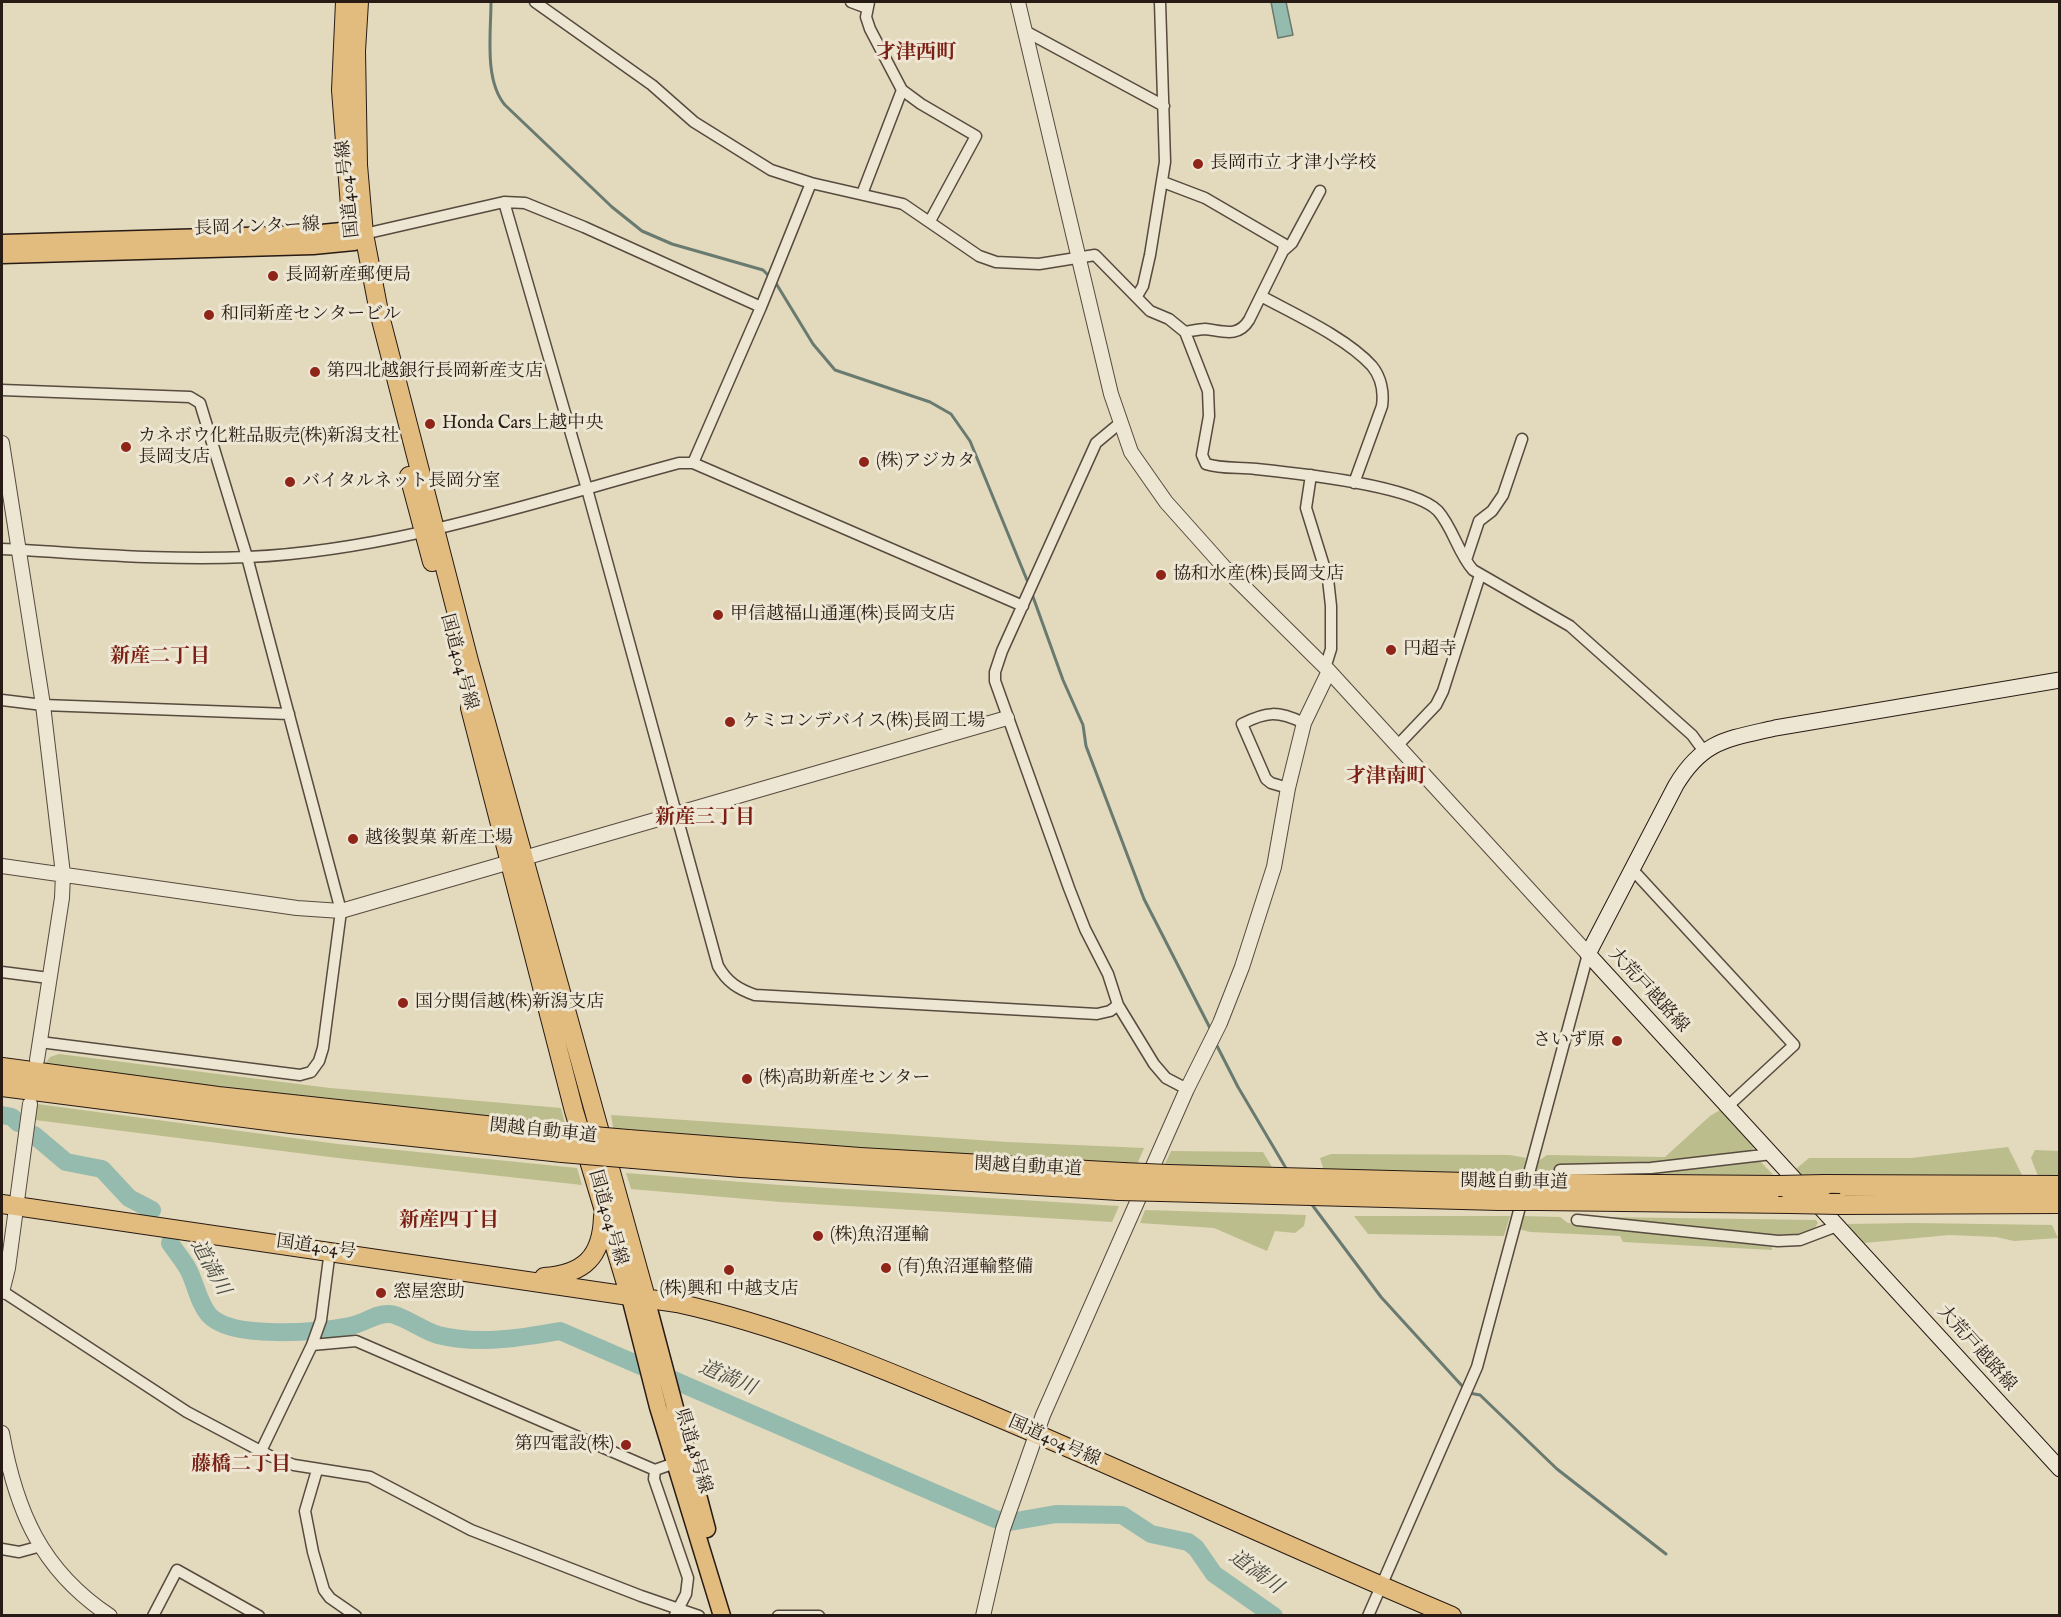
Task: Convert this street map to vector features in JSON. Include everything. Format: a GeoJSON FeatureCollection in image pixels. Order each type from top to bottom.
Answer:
{"type":"FeatureCollection","features":[{"type":"Feature","properties":{"kind":"highway","name":"国道404号線"},"geometry":{"type":"LineString","coordinates":[[345,2],[341,90],[345,167],[368,314],[431,530],[517,859],[638,1297]]}},
{"type":"Feature","properties":{"kind":"highway","name":"国道404号線"},"geometry":{"type":"LineString","coordinates":[[357,235],[356,89],[359,2]]}},
{"type":"Feature","properties":{"kind":"highway","name":"国道404号線"},"geometry":{"type":"LineString","coordinates":[[517,859],[574,1111],[603,1205],[638,1297]]}},
{"type":"Feature","properties":{"kind":"highway","name":"関越自動車道"},"geometry":{"type":"LineString","coordinates":[[2,1068],[561,1143]]}},
{"type":"Feature","properties":{"kind":"highway","name":"関越自動車道"},"geometry":{"type":"LineString","coordinates":[[2,1086],[280,1121],[631,1149],[836,1156],[1121,1181],[1285,1186],[1341,1180],[1501,1192]]}},
{"type":"Feature","properties":{"kind":"highway","name":"関越自動車道"},"geometry":{"type":"LineString","coordinates":[[1285,1186],[1353,1197],[1824,1185],[2060,1186]]}},
{"type":"Feature","properties":{"kind":"highway","name":"関越自動車道"},"geometry":{"type":"LineString","coordinates":[[1540,1192],[1790,1203],[2060,1203]]}},
{"type":"Feature","properties":{"kind":"highway","name":"国道404号"},"geometry":{"type":"LineString","coordinates":[[8,1205],[330,1250],[638,1297]]}},
{"type":"Feature","properties":{"kind":"highway"},"geometry":{"type":"LineString","coordinates":[[521,1279],[567,1274],[589,1261],[599,1246],[603,1232],[603,1205]]}},
{"type":"Feature","properties":{"kind":"highway","name":"国道404号線"},"geometry":{"type":"LineString","coordinates":[[638,1297],[723,1313],[829,1346],[1036,1433],[1452,1616]]}},
{"type":"Feature","properties":{"kind":"main road","name":"長岡インター線"},"geometry":{"type":"LineString","coordinates":[[2,243],[311,234],[357,235]]}},
{"type":"Feature","properties":{"kind":"main road","name":"長岡インター線"},"geometry":{"type":"LineString","coordinates":[[2,255],[313,246],[357,235]]}},
{"type":"Feature","properties":{"kind":"main road","name":"大荒戸越路線"},"geometry":{"type":"LineString","coordinates":[[2060,680],[1775,728],[1739,736],[1703,750],[1687,767],[1588,954],[2060,1469]]}},
{"type":"Feature","properties":{"kind":"main road","name":"県道48号線"},"geometry":{"type":"LineString","coordinates":[[638,1297],[675,1463],[722,1616]]}},
{"type":"Feature","properties":{"kind":"main road"},"geometry":{"type":"LineString","coordinates":[[638,1297],[730,1616]]}},
{"type":"Feature","properties":{"kind":"street"},"geometry":{"type":"LineString","coordinates":[[535,2],[652,85],[694,122],[771,170],[812,183],[903,204],[979,256],[996,262],[1039,264],[1095,255],[1150,310],[1185,332],[1208,390],[1209,416],[1202,460],[1212,466],[1311,476],[1354,483],[1395,492],[1430,505],[1444,519],[1466,560],[1480,575],[1570,626],[1692,735],[1703,750]]}},
{"type":"Feature","properties":{"kind":"street"},"geometry":{"type":"LineString","coordinates":[[851,2],[868,5],[866,17],[870,29],[902,90],[921,104],[976,136],[930,221]]}},
{"type":"Feature","properties":{"kind":"street"},"geometry":{"type":"LineString","coordinates":[[1018,2],[1111,394],[1131,452],[1166,502],[1224,567],[1327,669],[1588,954],[1510,1236],[1477,1368],[1368,1616]]}},
{"type":"Feature","properties":{"kind":"street"},"geometry":{"type":"LineString","coordinates":[[1137,296],[1143,286],[1163,183],[1164,106],[1160,2]]}},
{"type":"Feature","properties":{"kind":"street"},"geometry":{"type":"LineString","coordinates":[[1025,31],[1164,106]]}},
{"type":"Feature","properties":{"kind":"street"},"geometry":{"type":"LineString","coordinates":[[862,194],[902,90]]}},
{"type":"Feature","properties":{"kind":"street"},"geometry":{"type":"LineString","coordinates":[[693,462],[812,183]]}},
{"type":"Feature","properties":{"kind":"street"},"geometry":{"type":"LineString","coordinates":[[1163,183],[1205,198],[1284,244],[1283,251],[1246,326],[1237,332],[1203,329],[1185,332]]}},
{"type":"Feature","properties":{"kind":"street"},"geometry":{"type":"LineString","coordinates":[[1283,251],[1292,243],[1320,191]]}},
{"type":"Feature","properties":{"kind":"street"},"geometry":{"type":"LineString","coordinates":[[504,202],[587,489],[718,966],[724,977],[743,991],[755,995],[1090,1014],[1110,1011],[1118,1005]]}},
{"type":"Feature","properties":{"kind":"street"},"geometry":{"type":"LineString","coordinates":[[357,235],[504,202],[525,203],[584,227],[761,307]]}},
{"type":"Feature","properties":{"kind":"street"},"geometry":{"type":"LineString","coordinates":[[1261,296],[1341,342],[1371,366],[1377,374],[1382,387],[1382,406],[1354,483]]}},
{"type":"Feature","properties":{"kind":"street"},"geometry":{"type":"LineString","coordinates":[[2,390],[190,397],[200,403],[247,557],[341,911],[323,1048],[320,1061],[311,1072],[300,1075],[40,1042]]}},
{"type":"Feature","properties":{"kind":"street"},"geometry":{"type":"LineString","coordinates":[[1120,423],[1095,443],[994,672],[1007,718],[1069,888],[1085,928],[1108,974],[1118,1005],[1154,1064],[1166,1078],[1187,1089]]}},
{"type":"Feature","properties":{"kind":"street"},"geometry":{"type":"LineString","coordinates":[[1466,560],[1479,521],[1492,512],[1503,495],[1522,439]]}},
{"type":"Feature","properties":{"kind":"street"},"geometry":{"type":"LineString","coordinates":[[2,443],[43,705],[63,874],[62,898],[37,1060]]}},
{"type":"Feature","properties":{"kind":"street"},"geometry":{"type":"LineString","coordinates":[[2,549],[247,557],[328,549],[431,530],[679,463],[693,462],[1023,606]]}},
{"type":"Feature","properties":{"kind":"street"},"geometry":{"type":"LineString","coordinates":[[983,1616],[1003,1529],[1036,1433],[1187,1089],[1220,1023],[1257,926],[1274,867],[1288,788],[1304,723],[1327,669],[1331,649],[1331,606],[1328,579],[1308,522],[1306,497],[1311,476]]}},
{"type":"Feature","properties":{"kind":"street"},"geometry":{"type":"LineString","coordinates":[[1397,746],[1436,705],[1443,691],[1480,575]]}},
{"type":"Feature","properties":{"kind":"street"},"geometry":{"type":"LineString","coordinates":[[2,700],[43,705],[289,714]]}},
{"type":"Feature","properties":{"kind":"street"},"geometry":{"type":"LineString","coordinates":[[1288,788],[1271,783],[1266,779],[1242,724],[1256,717],[1273,713],[1283,713],[1304,723]]}},
{"type":"Feature","properties":{"kind":"street"},"geometry":{"type":"LineString","coordinates":[[2,866],[297,908],[341,911],[362,907],[517,859],[1007,718]]}},
{"type":"Feature","properties":{"kind":"street"},"geometry":{"type":"LineString","coordinates":[[1632,868],[1794,1045],[1728,1106]]}},
{"type":"Feature","properties":{"kind":"street"},"geometry":{"type":"LineString","coordinates":[[2,972],[49,978]]}},
{"type":"Feature","properties":{"kind":"street"},"geometry":{"type":"LineString","coordinates":[[30,1104],[8,1205],[6,1283],[2,1291],[187,1412],[261,1451],[294,1465],[370,1477],[471,1530],[676,1612],[699,1616]]}},
{"type":"Feature","properties":{"kind":"street"},"geometry":{"type":"LineString","coordinates":[[1560,1170],[1651,1168],[1772,1154]]}},
{"type":"Feature","properties":{"kind":"street"},"geometry":{"type":"LineString","coordinates":[[1576,1220],[1778,1241],[1800,1240],[1837,1226]]}},
{"type":"Feature","properties":{"kind":"street"},"geometry":{"type":"LineString","coordinates":[[261,1451],[312,1345],[321,1320],[330,1250]]}},
{"type":"Feature","properties":{"kind":"street"},"geometry":{"type":"LineString","coordinates":[[312,1345],[356,1341],[655,1470],[675,1463]]}},
{"type":"Feature","properties":{"kind":"street"},"geometry":{"type":"LineString","coordinates":[[2,1433],[5,1471],[16,1500],[41,1546],[78,1590],[110,1616]]}},
{"type":"Feature","properties":{"kind":"street"},"geometry":{"type":"LineString","coordinates":[[317,1470],[305,1511],[313,1552],[324,1590],[330,1598],[356,1616]]}},
{"type":"Feature","properties":{"kind":"street"},"geometry":{"type":"LineString","coordinates":[[655,1470],[654,1479],[688,1578],[686,1593],[676,1612]]}},
{"type":"Feature","properties":{"kind":"street"},"geometry":{"type":"LineString","coordinates":[[2,1549],[19,1552],[41,1546]]}},
{"type":"Feature","properties":{"kind":"street"},"geometry":{"type":"LineString","coordinates":[[153,1616],[177,1570],[259,1616]]}},
{"type":"Feature","properties":{"kind":"street"},"geometry":{"type":"LineString","coordinates":[[778,1616],[819,1616]]}},
{"type":"Feature","properties":{"kind":"green space"},"geometry":{"type":"Polygon","coordinates":[[[59,1054],[330,1088],[561,1108],[566,1127],[330,1102],[44,1065],[50,1057],[59,1054]]]}},
{"type":"Feature","properties":{"kind":"green space"},"geometry":{"type":"Polygon","coordinates":[[[37,1104],[338,1144],[577,1168],[582,1185],[338,1158],[35,1120],[37,1104]]]}},
{"type":"Feature","properties":{"kind":"green space"},"geometry":{"type":"Polygon","coordinates":[[[1720,1110],[1756,1147],[1748,1152],[1560,1176],[1534,1175],[1537,1162],[1547,1155],[1665,1157],[1710,1116],[1720,1110]]]}},
{"type":"Feature","properties":{"kind":"green space"},"geometry":{"type":"Polygon","coordinates":[[[611,1115],[1008,1142],[1144,1148],[1136,1167],[614,1132],[611,1115]]]}},
{"type":"Feature","properties":{"kind":"green space"},"geometry":{"type":"Polygon","coordinates":[[[2008,1147],[2025,1181],[1806,1180],[1796,1169],[1809,1158],[1911,1158],[2008,1147]]]}},
{"type":"Feature","properties":{"kind":"green space"},"geometry":{"type":"Polygon","coordinates":[[[2035,1150],[2059,1151],[2059,1176],[2038,1176],[2031,1158],[2035,1150]]]}},
{"type":"Feature","properties":{"kind":"green space"},"geometry":{"type":"Polygon","coordinates":[[[1171,1151],[1263,1152],[1275,1172],[1163,1168],[1171,1151]]]}},
{"type":"Feature","properties":{"kind":"green space"},"geometry":{"type":"Polygon","coordinates":[[[1331,1154],[1510,1155],[1526,1158],[1523,1172],[1325,1174],[1320,1158],[1331,1154]]]}},
{"type":"Feature","properties":{"kind":"green space"},"geometry":{"type":"Polygon","coordinates":[[[1760,1161],[1777,1179],[1602,1178],[1760,1161]]]}},
{"type":"Feature","properties":{"kind":"green space"},"geometry":{"type":"Polygon","coordinates":[[[626,1173],[1119,1206],[1112,1222],[781,1202],[631,1189],[626,1173]]]}},
{"type":"Feature","properties":{"kind":"green space"},"geometry":{"type":"Polygon","coordinates":[[[1145,1210],[1306,1215],[1304,1226],[1295,1233],[1275,1231],[1267,1251],[1214,1228],[1140,1223],[1145,1210]]]}},
{"type":"Feature","properties":{"kind":"green space"},"geometry":{"type":"Polygon","coordinates":[[[1354,1216],[1510,1216],[1504,1236],[1368,1234],[1354,1216]]]}},
{"type":"Feature","properties":{"kind":"green space"},"geometry":{"type":"Polygon","coordinates":[[[1522,1216],[1560,1217],[1568,1223],[1772,1247],[1772,1250],[1623,1242],[1620,1236],[1530,1232],[1519,1229],[1522,1216]]]}},
{"type":"Feature","properties":{"kind":"green space"},"geometry":{"type":"Polygon","coordinates":[[[1603,1217],[1816,1220],[1818,1223],[1811,1233],[1794,1238],[1603,1217]]]}},
{"type":"Feature","properties":{"kind":"green space"},"geometry":{"type":"Polygon","coordinates":[[[1847,1224],[2052,1225],[2058,1238],[2014,1241],[1996,1237],[1949,1235],[1864,1243],[1847,1224]]]}},
{"type":"Feature","properties":{"kind":"water"},"geometry":{"type":"Polygon","coordinates":[[[1271,2],[1286,2],[1293,35],[1278,38],[1271,2]]]}},
{"type":"Feature","properties":{"kind":"waterway"},"geometry":{"type":"LineString","coordinates":[[491,2],[491,70],[498,95],[505,105],[612,207],[642,231],[672,244],[763,270],[769,276]]}},
{"type":"Feature","properties":{"kind":"waterway"},"geometry":{"type":"LineString","coordinates":[[774,280],[813,344],[835,370],[930,402],[951,414],[970,441],[1029,585]]}},
{"type":"Feature","properties":{"kind":"waterway"},"geometry":{"type":"LineString","coordinates":[[1032,594],[1063,680],[1083,725],[1086,746],[1144,899],[1211,1030]]}},
{"type":"Feature","properties":{"kind":"waterway"},"geometry":{"type":"LineString","coordinates":[[1215,1042],[1238,1087],[1287,1170]]}},
{"type":"Feature","properties":{"kind":"waterway","name":"道満川"},"geometry":{"type":"LineString","coordinates":[[2,1115],[12,1117],[18,1123]]}},
{"type":"Feature","properties":{"kind":"waterway","name":"道満川"},"geometry":{"type":"LineString","coordinates":[[34,1135],[66,1162],[102,1169],[129,1198],[152,1210]]}},
{"type":"Feature","properties":{"kind":"waterway"},"geometry":{"type":"LineString","coordinates":[[1310,1202],[1381,1297],[1464,1388]]}},
{"type":"Feature","properties":{"kind":"waterway","name":"道満川"},"geometry":{"type":"LineString","coordinates":[[170,1243],[188,1269],[205,1310],[220,1323],[255,1331],[298,1332],[350,1326],[379,1315],[389,1314],[438,1335],[468,1340],[515,1338],[560,1331],[995,1519],[1010,1522],[1056,1514],[1122,1515],[1151,1534],[1188,1542],[1196,1548],[1214,1574],[1274,1616]]}},
{"type":"Feature","properties":{"kind":"waterway"},"geometry":{"type":"LineString","coordinates":[[1469,1393],[1480,1395],[1557,1469],[1666,1554]]}},
{"type":"Feature","properties":{"kind":"place","name":"長岡市立 才津小学校"},"geometry":{"type":"Point","coordinates":[1198,164]}},
{"type":"Feature","properties":{"kind":"place","name":"長岡新産郵便局"},"geometry":{"type":"Point","coordinates":[273,276]}},
{"type":"Feature","properties":{"kind":"place","name":"和同新産センタービル"},"geometry":{"type":"Point","coordinates":[209,315]}},
{"type":"Feature","properties":{"kind":"place","name":"第四北越銀行長岡新産支店"},"geometry":{"type":"Point","coordinates":[315,372]}},
{"type":"Feature","properties":{"kind":"place","name":"Honda Cars上越中央"},"geometry":{"type":"Point","coordinates":[430,424]}},
{"type":"Feature","properties":{"kind":"place","name":"カネボウ化粧品販売(株)新潟支社 長岡支店"},"geometry":{"type":"Point","coordinates":[126,447]}},
{"type":"Feature","properties":{"kind":"place","name":"(株)アジカタ"},"geometry":{"type":"Point","coordinates":[864,462]}},
{"type":"Feature","properties":{"kind":"place","name":"バイタルネット長岡分室"},"geometry":{"type":"Point","coordinates":[290,482]}},
{"type":"Feature","properties":{"kind":"place","name":"協和水産(株)長岡支店"},"geometry":{"type":"Point","coordinates":[1161,575]}},
{"type":"Feature","properties":{"kind":"place","name":"甲信越福山通運(株)長岡支店"},"geometry":{"type":"Point","coordinates":[718,615]}},
{"type":"Feature","properties":{"kind":"place","name":"円超寺"},"geometry":{"type":"Point","coordinates":[1391,650]}},
{"type":"Feature","properties":{"kind":"place","name":"ケミコンデバイス(株)長岡工場"},"geometry":{"type":"Point","coordinates":[730,722]}},
{"type":"Feature","properties":{"kind":"place","name":"越後製菓 新産工場"},"geometry":{"type":"Point","coordinates":[353,839]}},
{"type":"Feature","properties":{"kind":"place","name":"国分関信越(株)新潟支店"},"geometry":{"type":"Point","coordinates":[403,1003]}},
{"type":"Feature","properties":{"kind":"place","name":"さいず原"},"geometry":{"type":"Point","coordinates":[1617,1041]}},
{"type":"Feature","properties":{"kind":"place","name":"(株)高助新産センター"},"geometry":{"type":"Point","coordinates":[747,1079]}},
{"type":"Feature","properties":{"kind":"place","name":"(株)魚沼運輸"},"geometry":{"type":"Point","coordinates":[818,1236]}},
{"type":"Feature","properties":{"kind":"place","name":"(有)魚沼運輸整備"},"geometry":{"type":"Point","coordinates":[886,1268]}},
{"type":"Feature","properties":{"kind":"place","name":"(株)興和 中越支店"},"geometry":{"type":"Point","coordinates":[729,1270]}},
{"type":"Feature","properties":{"kind":"place","name":"窓屋窓助"},"geometry":{"type":"Point","coordinates":[381,1293]}},
{"type":"Feature","properties":{"kind":"place","name":"第四電設(株)"},"geometry":{"type":"Point","coordinates":[626,1445]}},
{"type":"Feature","properties":{"kind":"district","name":"才津西町"},"geometry":{"type":"Point","coordinates":[916,54]}},
{"type":"Feature","properties":{"kind":"district","name":"新産二丁目"},"geometry":{"type":"Point","coordinates":[160,658]}},
{"type":"Feature","properties":{"kind":"district","name":"才津南町"},"geometry":{"type":"Point","coordinates":[1386,778]}},
{"type":"Feature","properties":{"kind":"district","name":"新産三丁目"},"geometry":{"type":"Point","coordinates":[705,819]}},
{"type":"Feature","properties":{"kind":"district","name":"新産四丁目"},"geometry":{"type":"Point","coordinates":[449,1222]}},
{"type":"Feature","properties":{"kind":"district","name":"藤橋二丁目"},"geometry":{"type":"Point","coordinates":[241,1466]}}]}
